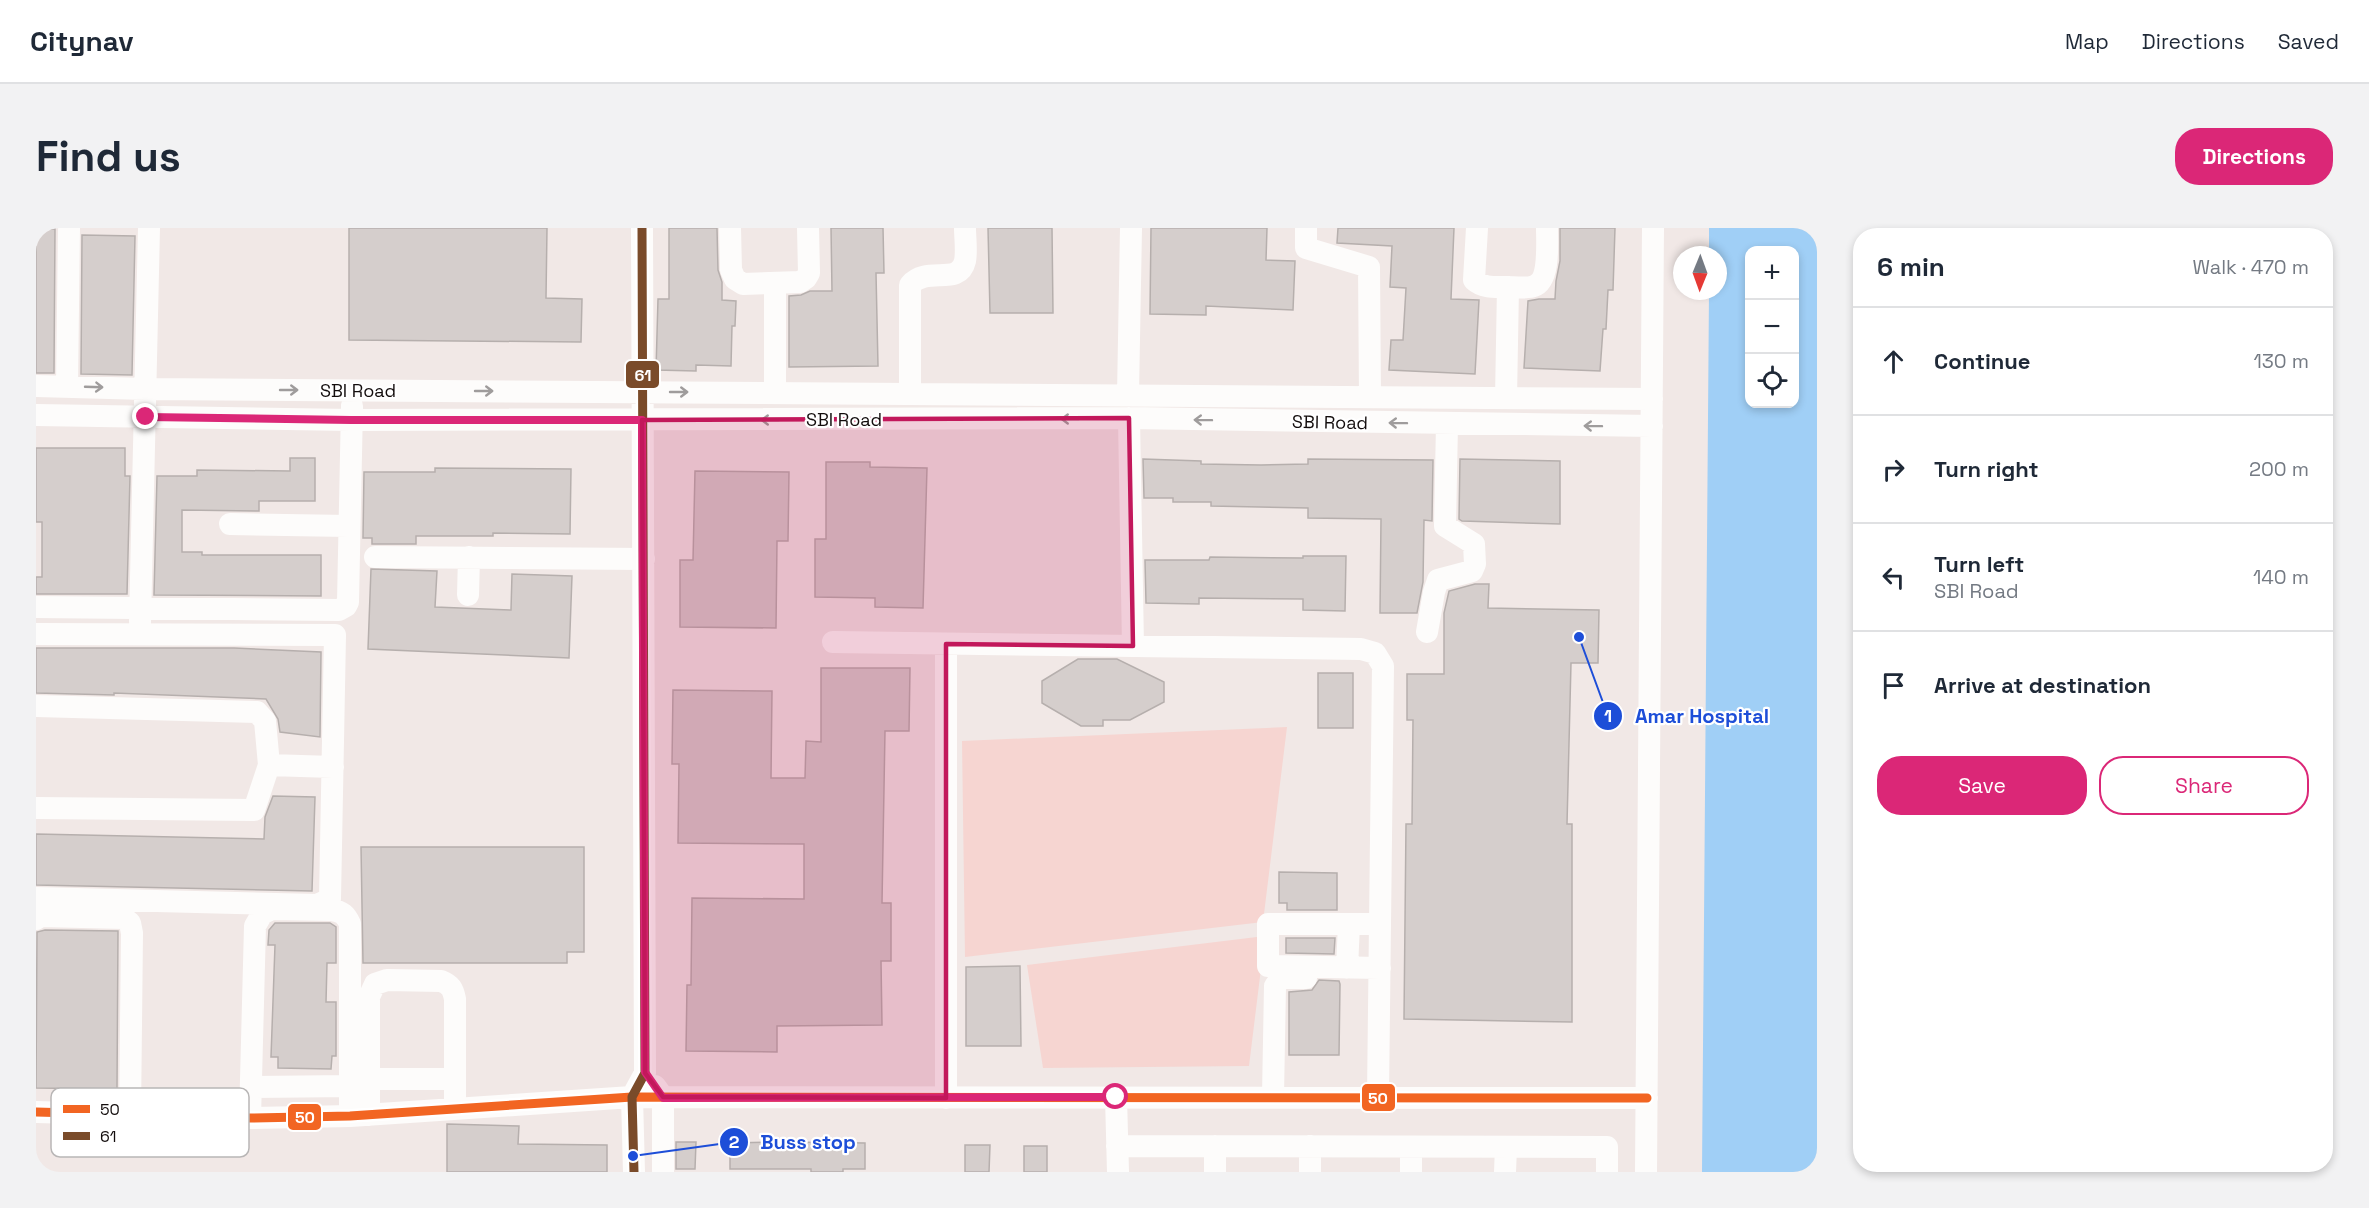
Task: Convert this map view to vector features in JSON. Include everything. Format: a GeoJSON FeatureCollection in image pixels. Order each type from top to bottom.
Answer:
{"type":"FeatureCollection","features":[{"type":"Feature","properties":{"kind":"street"},"geometry":{"type":"LineString","coordinates":[[67,386],[69,228]]}},
{"type":"Feature","properties":{"kind":"street"},"geometry":{"type":"LineString","coordinates":[[134,635],[140,622],[149,228]]}},
{"type":"Feature","properties":{"kind":"street"},"geometry":{"type":"LineString","coordinates":[[634,1172],[632,1097],[645,1072],[642,228]]}},
{"type":"Feature","properties":{"kind":"street"},"geometry":{"type":"LineString","coordinates":[[730,228],[731,270],[735,279],[742,284],[800,282],[806,278],[809,273],[808,228]]}},
{"type":"Feature","properties":{"kind":"street"},"geometry":{"type":"LineString","coordinates":[[910,394],[910,285],[915,279],[925,275],[956,274],[961,270],[964,261],[965,228]]}},
{"type":"Feature","properties":{"kind":"street"},"geometry":{"type":"LineString","coordinates":[[1128,395],[1131,228]]}},
{"type":"Feature","properties":{"kind":"street"},"geometry":{"type":"LineString","coordinates":[[1305,228],[1305,248],[1369,267],[1370,397]]}},
{"type":"Feature","properties":{"kind":"street"},"geometry":{"type":"LineString","coordinates":[[1477,228],[1473,280],[1488,286],[1508,287],[1535,286],[1542,280],[1545,270],[1547,228]]}},
{"type":"Feature","properties":{"kind":"street"},"geometry":{"type":"LineString","coordinates":[[1646,1172],[1653,228]]}},
{"type":"Feature","properties":{"kind":"street"},"geometry":{"type":"LineString","coordinates":[[775,284],[775,392]]}},
{"type":"Feature","properties":{"kind":"street"},"geometry":{"type":"LineString","coordinates":[[1506,398],[1508,287]]}},
{"type":"Feature","properties":{"kind":"street","name":"SBI Road"},"geometry":{"type":"LineString","coordinates":[[36,386],[146,389],[1652,399]]}},
{"type":"Feature","properties":{"kind":"street"},"geometry":{"type":"LineString","coordinates":[[36,607],[339,610],[346,606],[348,602],[352,390]]}},
{"type":"Feature","properties":{"kind":"street","name":"SBI Road"},"geometry":{"type":"LineString","coordinates":[[36,415],[351,420],[1129,418],[1652,426]]}},
{"type":"Feature","properties":{"kind":"street"},"geometry":{"type":"LineString","coordinates":[[1129,418],[1132,646]]}},
{"type":"Feature","properties":{"kind":"street"},"geometry":{"type":"LineString","coordinates":[[1427,632],[1438,580],[1472,571],[1475,564],[1474,544],[1445,526],[1447,424]]}},
{"type":"Feature","properties":{"kind":"street"},"geometry":{"type":"LineString","coordinates":[[230,524],[349,526]]}},
{"type":"Feature","properties":{"kind":"street"},"geometry":{"type":"LineString","coordinates":[[375,557],[644,559]]}},
{"type":"Feature","properties":{"kind":"street"},"geometry":{"type":"LineString","coordinates":[[468,557],[468,595]]}},
{"type":"Feature","properties":{"kind":"street"},"geometry":{"type":"LineString","coordinates":[[36,634],[335,635],[330,899],[317,905],[36,898]]}},
{"type":"Feature","properties":{"kind":"street"},"geometry":{"type":"LineString","coordinates":[[833,642],[1361,649],[1375,653],[1383,666],[1378,1096]]}},
{"type":"Feature","properties":{"kind":"street"},"geometry":{"type":"LineString","coordinates":[[946,644],[946,1098]]}},
{"type":"Feature","properties":{"kind":"street"},"geometry":{"type":"LineString","coordinates":[[36,706],[257,712],[265,721],[268,765],[254,810],[36,808]]}},
{"type":"Feature","properties":{"kind":"street"},"geometry":{"type":"LineString","coordinates":[[268,765],[333,767]]}},
{"type":"Feature","properties":{"kind":"street"},"geometry":{"type":"LineString","coordinates":[[359,1116],[350,924],[347,917],[340,911],[272,909],[262,914],[255,926],[250,1118],[359,1116],[632,1097],[1647,1098]]}},
{"type":"Feature","properties":{"kind":"street"},"geometry":{"type":"LineString","coordinates":[[36,919],[41,916],[124,918],[130,923],[132,944],[130,1088]]}},
{"type":"Feature","properties":{"kind":"street"},"geometry":{"type":"LineString","coordinates":[[1379,973],[1347,968],[1268,966],[1268,924],[1380,924]]}},
{"type":"Feature","properties":{"kind":"street"},"geometry":{"type":"LineString","coordinates":[[1347,968],[1348,924]]}},
{"type":"Feature","properties":{"kind":"street"},"geometry":{"type":"LineString","coordinates":[[1273,1096],[1275,986],[1281,978],[1379,973]]}},
{"type":"Feature","properties":{"kind":"street"},"geometry":{"type":"LineString","coordinates":[[359,1082],[369,998],[375,984],[387,980],[441,981],[449,984],[453,989],[455,999],[455,1109]]}},
{"type":"Feature","properties":{"kind":"street"},"geometry":{"type":"LineString","coordinates":[[645,1072],[663,1098],[663,1172]]}},
{"type":"Feature","properties":{"kind":"street"},"geometry":{"type":"LineString","coordinates":[[251,1087],[455,1079]]}},
{"type":"Feature","properties":{"kind":"street"},"geometry":{"type":"LineString","coordinates":[[1116,1097],[1118,1172]]}},
{"type":"Feature","properties":{"kind":"street"},"geometry":{"type":"LineString","coordinates":[[36,1112],[51,1112]]}},
{"type":"Feature","properties":{"kind":"street"},"geometry":{"type":"LineString","coordinates":[[1117,1146],[1607,1147],[1607,1172]]}},
{"type":"Feature","properties":{"kind":"street"},"geometry":{"type":"LineString","coordinates":[[1215,1146],[1215,1172]]}},
{"type":"Feature","properties":{"kind":"street"},"geometry":{"type":"LineString","coordinates":[[1310,1146],[1310,1172]]}},
{"type":"Feature","properties":{"kind":"street"},"geometry":{"type":"LineString","coordinates":[[1411,1147],[1411,1172]]}},
{"type":"Feature","properties":{"kind":"street"},"geometry":{"type":"LineString","coordinates":[[1505,1172],[1506,1147]]}},
{"type":"Feature","properties":{"kind":"highlighted area"},"geometry":{"type":"Polygon","coordinates":[[[1129,418],[1133,646],[946,644],[946,1098],[663,1097],[645,1073],[642,420],[1129,418]]]}},
{"type":"Feature","properties":{"kind":"shaded area"},"geometry":{"type":"Polygon","coordinates":[[[1287,727],[1263,922],[965,957],[962,741],[1287,727]]]}},
{"type":"Feature","properties":{"kind":"shaded area"},"geometry":{"type":"Polygon","coordinates":[[[1265,936],[1249,1066],[1043,1068],[1027,965],[1265,936]]]}},
{"type":"Feature","properties":{"kind":"water"},"geometry":{"type":"Polygon","coordinates":[[[1709,228],[1817,228],[1817,1172],[1702,1172],[1709,300],[1727,300],[1727,246],[1709,246],[1709,228]]]}},
{"type":"Feature","properties":{"kind":"building"},"geometry":{"type":"Polygon","coordinates":[[[349,228],[547,228],[546,298],[582,299],[581,342],[349,340],[349,228]]]}},
{"type":"Feature","properties":{"kind":"building"},"geometry":{"type":"Polygon","coordinates":[[[669,228],[717,228],[718,270],[722,282],[722,300],[736,301],[735,326],[732,326],[731,366],[696,365],[696,371],[656,370],[658,299],[669,299],[669,228]]]}},
{"type":"Feature","properties":{"kind":"building"},"geometry":{"type":"Polygon","coordinates":[[[831,228],[883,228],[884,273],[876,273],[878,366],[789,367],[789,296],[801,295],[810,291],[832,291],[831,228]]]}},
{"type":"Feature","properties":{"kind":"building"},"geometry":{"type":"Polygon","coordinates":[[[988,228],[1052,228],[1053,313],[990,313],[988,228]]]}},
{"type":"Feature","properties":{"kind":"building"},"geometry":{"type":"Polygon","coordinates":[[[1151,228],[1267,228],[1266,260],[1295,261],[1293,310],[1206,306],[1206,315],[1150,314],[1151,228]]]}},
{"type":"Feature","properties":{"kind":"building"},"geometry":{"type":"Polygon","coordinates":[[[1338,228],[1454,228],[1451,299],[1479,300],[1475,374],[1389,370],[1391,340],[1403,340],[1406,288],[1390,287],[1392,246],[1337,243],[1338,228]]]}},
{"type":"Feature","properties":{"kind":"building"},"geometry":{"type":"Polygon","coordinates":[[[1560,228],[1615,228],[1613,290],[1608,290],[1606,329],[1603,329],[1600,371],[1524,368],[1528,301],[1555,299],[1560,261],[1560,228]]]}},
{"type":"Feature","properties":{"kind":"building"},"geometry":{"type":"Polygon","coordinates":[[[36,229],[55,229],[54,373],[36,373],[36,229]]]}},
{"type":"Feature","properties":{"kind":"building"},"geometry":{"type":"Polygon","coordinates":[[[82,235],[135,236],[132,375],[81,374],[82,235]]]}},
{"type":"Feature","properties":{"kind":"building"},"geometry":{"type":"Polygon","coordinates":[[[36,448],[125,448],[125,476],[130,476],[127,594],[36,594],[36,577],[42,577],[42,522],[36,522],[36,448]]]}},
{"type":"Feature","properties":{"kind":"building"},"geometry":{"type":"Polygon","coordinates":[[[290,458],[315,458],[315,501],[259,501],[259,511],[182,510],[182,552],[202,552],[202,555],[321,555],[321,596],[154,595],[157,476],[197,476],[197,470],[290,471],[290,458]]]}},
{"type":"Feature","properties":{"kind":"building"},"geometry":{"type":"Polygon","coordinates":[[[1143,459],[1201,461],[1201,464],[1261,465],[1308,464],[1308,459],[1433,460],[1432,521],[1424,520],[1423,582],[1417,613],[1380,613],[1381,519],[1308,518],[1308,508],[1211,506],[1211,502],[1173,502],[1173,498],[1144,498],[1143,459]]]}},
{"type":"Feature","properties":{"kind":"building"},"geometry":{"type":"Polygon","coordinates":[[[1460,459],[1560,461],[1560,524],[1462,521],[1459,519],[1460,459]]]}},
{"type":"Feature","properties":{"kind":"building"},"geometry":{"type":"Polygon","coordinates":[[[826,462],[870,462],[870,467],[927,468],[923,608],[875,607],[875,598],[815,597],[815,539],[826,539],[826,462]]]}},
{"type":"Feature","properties":{"kind":"building"},"geometry":{"type":"Polygon","coordinates":[[[435,468],[571,469],[570,534],[493,533],[493,536],[416,536],[416,544],[372,544],[372,538],[363,538],[364,472],[435,472],[435,468]]]}},
{"type":"Feature","properties":{"kind":"building"},"geometry":{"type":"Polygon","coordinates":[[[695,471],[789,472],[788,541],[777,541],[776,628],[680,627],[680,560],[693,560],[695,471]]]}},
{"type":"Feature","properties":{"kind":"building"},"geometry":{"type":"Polygon","coordinates":[[[1303,556],[1346,556],[1345,611],[1303,610],[1303,599],[1199,598],[1199,604],[1146,603],[1145,560],[1209,560],[1210,557],[1303,558],[1303,556]]]}},
{"type":"Feature","properties":{"kind":"building"},"geometry":{"type":"Polygon","coordinates":[[[371,569],[437,571],[435,607],[511,610],[512,574],[572,576],[569,658],[368,649],[371,569]]]}},
{"type":"Feature","properties":{"kind":"building"},"geometry":{"type":"Polygon","coordinates":[[[1475,584],[1489,584],[1488,608],[1599,610],[1598,663],[1571,663],[1567,824],[1572,824],[1572,1022],[1404,1019],[1406,824],[1412,824],[1413,720],[1407,720],[1407,674],[1444,674],[1444,613],[1449,591],[1475,584]]]}},
{"type":"Feature","properties":{"kind":"building"},"geometry":{"type":"Polygon","coordinates":[[[36,648],[234,648],[321,652],[320,737],[280,732],[278,719],[266,699],[114,693],[114,695],[36,693],[36,648]]]}},
{"type":"Feature","properties":{"kind":"building"},"geometry":{"type":"Polygon","coordinates":[[[1078,659],[1117,659],[1164,682],[1164,702],[1130,720],[1103,720],[1103,726],[1081,726],[1042,703],[1042,681],[1078,659]]]}},
{"type":"Feature","properties":{"kind":"building"},"geometry":{"type":"Polygon","coordinates":[[[821,668],[910,668],[909,731],[885,731],[882,903],[891,903],[891,961],[881,961],[882,1025],[777,1026],[777,1052],[686,1051],[687,985],[691,985],[692,898],[804,899],[804,844],[678,843],[679,764],[672,764],[673,690],[772,691],[771,778],[805,778],[806,741],[821,742],[821,668]]]}},
{"type":"Feature","properties":{"kind":"building"},"geometry":{"type":"Polygon","coordinates":[[[1318,673],[1353,673],[1353,728],[1318,728],[1318,673]]]}},
{"type":"Feature","properties":{"kind":"building"},"geometry":{"type":"Polygon","coordinates":[[[273,796],[315,797],[312,891],[36,885],[36,834],[264,839],[265,817],[273,796]]]}},
{"type":"Feature","properties":{"kind":"building"},"geometry":{"type":"Polygon","coordinates":[[[361,847],[584,847],[584,952],[567,952],[567,963],[363,963],[361,847]]]}},
{"type":"Feature","properties":{"kind":"building"},"geometry":{"type":"Polygon","coordinates":[[[1279,872],[1337,873],[1337,910],[1287,910],[1287,903],[1279,903],[1279,872]]]}},
{"type":"Feature","properties":{"kind":"building"},"geometry":{"type":"Polygon","coordinates":[[[275,923],[330,923],[336,927],[336,963],[327,963],[326,1002],[336,1002],[336,1056],[332,1056],[331,1069],[278,1068],[278,1057],[271,1057],[275,945],[268,945],[269,930],[275,923]]]}},
{"type":"Feature","properties":{"kind":"building"},"geometry":{"type":"Polygon","coordinates":[[[45,930],[118,931],[117,1088],[36,1088],[37,932],[45,930]]]}},
{"type":"Feature","properties":{"kind":"building"},"geometry":{"type":"Polygon","coordinates":[[[1286,938],[1335,938],[1334,954],[1286,953],[1286,938]]]}},
{"type":"Feature","properties":{"kind":"building"},"geometry":{"type":"Polygon","coordinates":[[[1020,966],[1021,1046],[966,1046],[966,967],[1020,966]]]}},
{"type":"Feature","properties":{"kind":"building"},"geometry":{"type":"Polygon","coordinates":[[[1319,980],[1339,981],[1340,984],[1339,1055],[1289,1055],[1289,992],[1312,990],[1319,980]]]}},
{"type":"Feature","properties":{"kind":"building"},"geometry":{"type":"Polygon","coordinates":[[[447,1124],[519,1126],[518,1144],[607,1145],[607,1172],[447,1172],[447,1124]]]}},
{"type":"Feature","properties":{"kind":"building"},"geometry":{"type":"Polygon","coordinates":[[[676,1142],[696,1142],[695,1169],[676,1169],[676,1142]]]}},
{"type":"Feature","properties":{"kind":"building"},"geometry":{"type":"Polygon","coordinates":[[[730,1143],[865,1143],[865,1169],[811,1172],[811,1169],[730,1169],[730,1143]]]}},
{"type":"Feature","properties":{"kind":"building"},"geometry":{"type":"Polygon","coordinates":[[[965,1145],[990,1145],[989,1172],[965,1172],[965,1145]]]}},
{"type":"Feature","properties":{"kind":"building"},"geometry":{"type":"Polygon","coordinates":[[[1024,1146],[1047,1146],[1047,1172],[1024,1172],[1024,1146]]]}},
{"type":"Feature","properties":{"kind":"transit line","name":"61"},"geometry":{"type":"LineString","coordinates":[[634,1172],[632,1097],[645,1073],[642,228]]}},
{"type":"Feature","properties":{"kind":"transit line","name":"50"},"geometry":{"type":"LineString","coordinates":[[249,1118],[350,1116],[632,1097],[1647,1098]]}},
{"type":"Feature","properties":{"kind":"transit line","name":"50"},"geometry":{"type":"LineString","coordinates":[[36,1112],[51,1112]]}},
{"type":"Feature","properties":{"kind":"place","name":"Amar Hospital"},"geometry":{"type":"Point","coordinates":[1579,637]}},
{"type":"Feature","properties":{"kind":"place","name":"Buss stop"},"geometry":{"type":"Point","coordinates":[633,1156]}},
{"type":"Feature","properties":{"kind":"route"},"geometry":{"type":"LineString","coordinates":[[146,417],[642,420],[645,1072],[663,1098],[1116,1097]]}}]}
